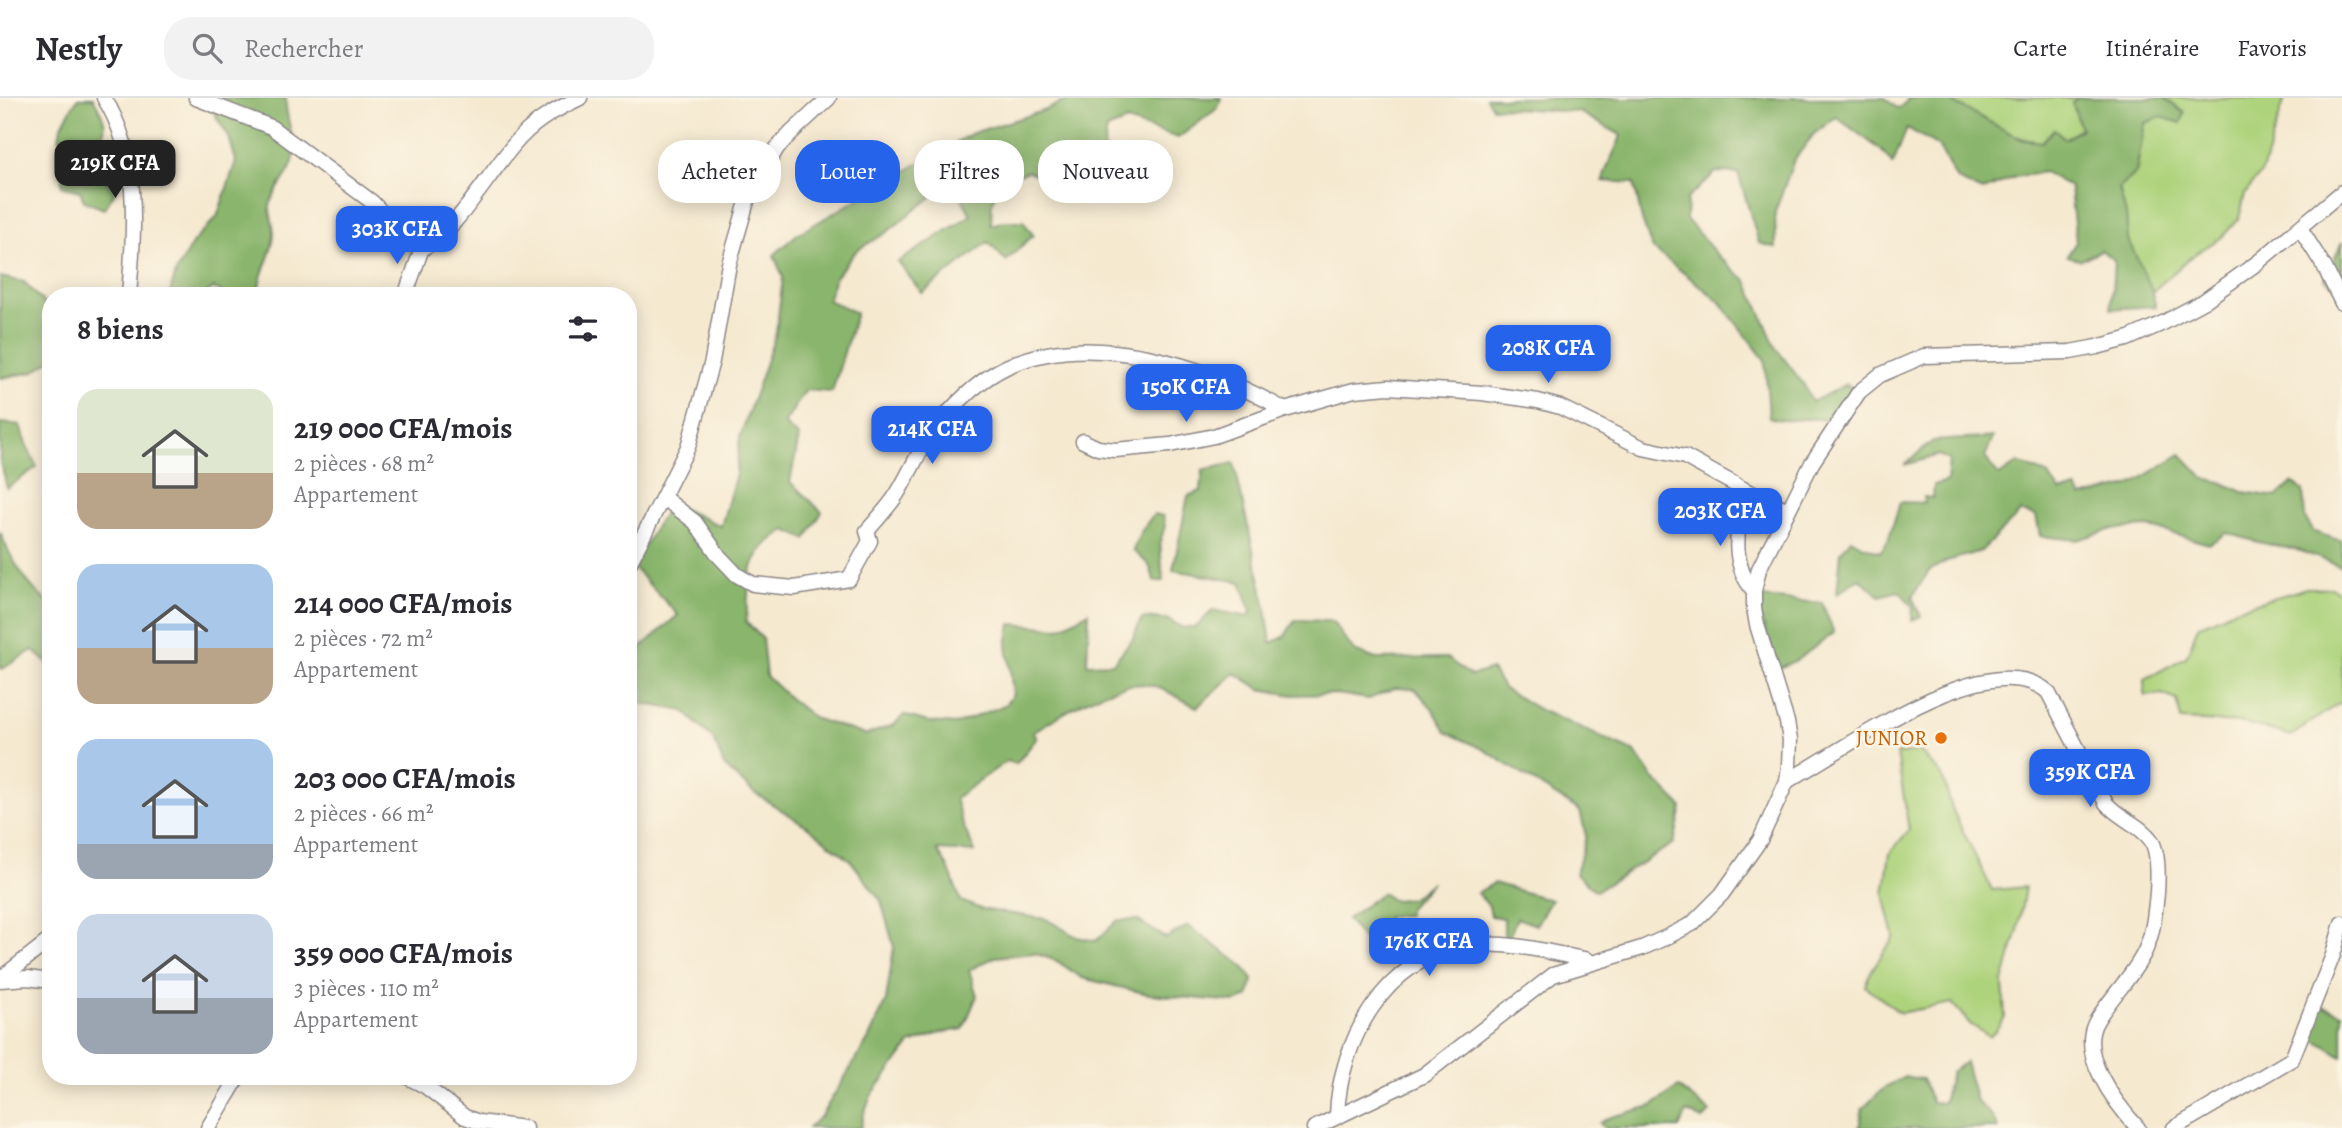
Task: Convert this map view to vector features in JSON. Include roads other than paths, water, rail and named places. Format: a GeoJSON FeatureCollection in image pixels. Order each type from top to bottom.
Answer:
{"type":"FeatureCollection","features":[{"type":"Feature","properties":{"kind":"street"},"geometry":{"type":"LineString","coordinates":[[104,98],[119,127],[131,183],[133,218],[129,287]]}},
{"type":"Feature","properties":{"kind":"street"},"geometry":{"type":"LineString","coordinates":[[196,98],[271,127],[372,202],[411,244],[422,248],[432,245],[456,219],[535,123],[580,98]]}},
{"type":"Feature","properties":{"kind":"street"},"geometry":{"type":"LineString","coordinates":[[637,549],[688,447],[698,418],[712,361],[729,264],[748,198],[791,132],[828,98]]}},
{"type":"Feature","properties":{"kind":"street"},"geometry":{"type":"LineString","coordinates":[[1314,1128],[1424,1075],[1543,982],[1564,970],[1652,944],[1702,915],[1722,894],[1760,840],[1787,781],[1790,753],[1787,722],[1757,625],[1754,591],[1762,560],[1812,463],[1859,391],[1880,375],[1924,356],[2070,352],[2127,338],[2189,310],[2256,262],[2342,192]]}},
{"type":"Feature","properties":{"kind":"street"},"geometry":{"type":"LineString","coordinates":[[2300,228],[2320,259],[2342,303]]}},
{"type":"Feature","properties":{"kind":"street"},"geometry":{"type":"LineString","coordinates":[[408,287],[422,248]]}},
{"type":"Feature","properties":{"kind":"street"},"geometry":{"type":"LineString","coordinates":[[664,498],[695,522],[719,556],[746,581],[794,588],[824,585],[851,577],[870,541],[867,531],[893,500],[925,443],[941,421],[988,377],[1026,359],[1079,351],[1163,360],[1223,379],[1285,410]]}},
{"type":"Feature","properties":{"kind":"street"},"geometry":{"type":"LineString","coordinates":[[1083,441],[1098,448],[1115,450],[1170,445],[1225,433],[1285,410],[1354,390],[1388,387],[1482,393],[1560,407],[1643,448],[1685,457],[1788,510]]}},
{"type":"Feature","properties":{"kind":"street"},"geometry":{"type":"LineString","coordinates":[[1743,489],[1737,539],[1738,565],[1754,591]]}},
{"type":"Feature","properties":{"kind":"street"},"geometry":{"type":"LineString","coordinates":[[1787,781],[1812,768],[1882,722],[1971,685],[1996,678],[2024,679],[2048,692],[2106,803],[2118,816],[2150,839],[2156,859],[2158,885],[2147,947],[2091,1032],[2093,1058],[2100,1073],[2117,1102],[2138,1128]]}},
{"type":"Feature","properties":{"kind":"street"},"geometry":{"type":"LineString","coordinates":[[2174,1128],[2292,1059],[2333,955],[2342,923]]}},
{"type":"Feature","properties":{"kind":"street"},"geometry":{"type":"LineString","coordinates":[[1337,1116],[1346,1060],[1364,1021],[1389,986],[1422,961],[1463,946],[1484,944],[1535,949],[1593,961]]}},
{"type":"Feature","properties":{"kind":"street"},"geometry":{"type":"LineString","coordinates":[[0,980],[42,946]]}},
{"type":"Feature","properties":{"kind":"street"},"geometry":{"type":"LineString","coordinates":[[0,980],[42,980]]}},
{"type":"Feature","properties":{"kind":"street"},"geometry":{"type":"LineString","coordinates":[[208,1128],[234,1085]]}},
{"type":"Feature","properties":{"kind":"street"},"geometry":{"type":"LineString","coordinates":[[423,1085],[466,1117],[479,1122],[525,1128]]}},
{"type":"Feature","properties":{"kind":"place","name":"JUNIOR"},"geometry":{"type":"Point","coordinates":[1941,738]}}]}
